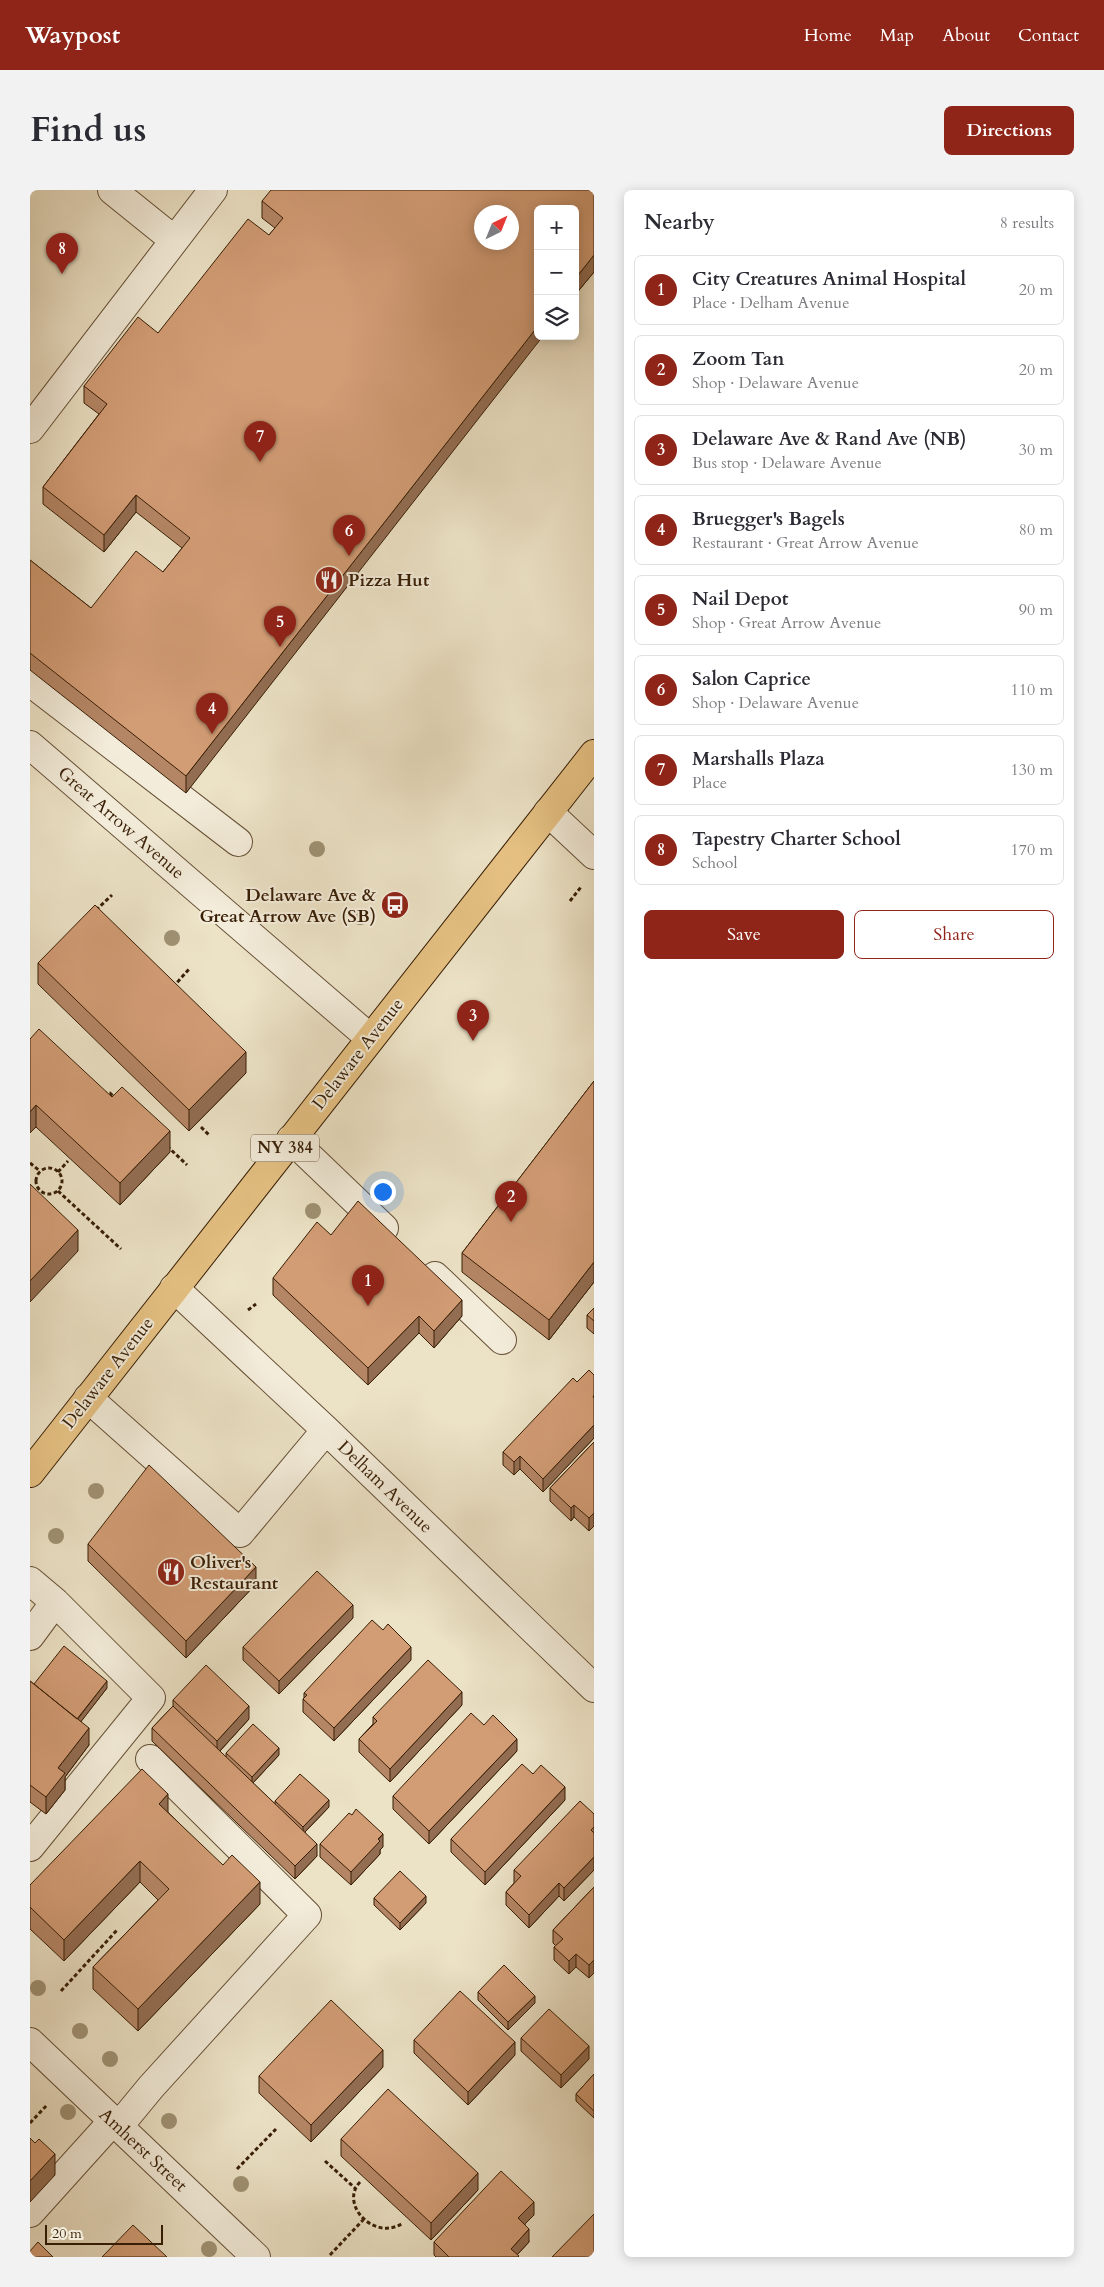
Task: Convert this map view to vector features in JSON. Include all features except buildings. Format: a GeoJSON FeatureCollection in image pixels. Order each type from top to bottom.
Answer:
{"type":"FeatureCollection","features":[{"type":"Feature","properties":{"kind":"main road","name":"Delaware Avenue"},"geometry":{"type":"LineString","coordinates":[[30,1473],[594,754]]}},
{"type":"Feature","properties":{"kind":"street"},"geometry":{"type":"LineString","coordinates":[[112,190],[174,240]]}},
{"type":"Feature","properties":{"kind":"street"},"geometry":{"type":"LineString","coordinates":[[30,429],[213,190]]}},
{"type":"Feature","properties":{"kind":"street"},"geometry":{"type":"LineString","coordinates":[[30,682],[238,842]]}},
{"type":"Feature","properties":{"kind":"street","name":"Great Arrow Avenue"},"geometry":{"type":"LineString","coordinates":[[30,745],[370,1038]]}},
{"type":"Feature","properties":{"kind":"street"},"geometry":{"type":"LineString","coordinates":[[548,812],[594,855]]}},
{"type":"Feature","properties":{"kind":"street"},"geometry":{"type":"LineString","coordinates":[[291,1139],[502,1340]]}},
{"type":"Feature","properties":{"kind":"street","name":"Delham Avenue"},"geometry":{"type":"LineString","coordinates":[[174,1288],[326,1430],[594,1688]]}},
{"type":"Feature","properties":{"kind":"street"},"geometry":{"type":"LineString","coordinates":[[88,1398],[240,1533],[326,1430]]}},
{"type":"Feature","properties":{"kind":"street"},"geometry":{"type":"LineString","coordinates":[[30,1581],[55,1602],[151,1698],[30,1847]]}},
{"type":"Feature","properties":{"kind":"street"},"geometry":{"type":"LineString","coordinates":[[30,1636],[55,1602]]}},
{"type":"Feature","properties":{"kind":"street"},"geometry":{"type":"LineString","coordinates":[[30,2213],[151,2087],[307,1915],[150,1758]]}},
{"type":"Feature","properties":{"kind":"street","name":"Amherst Street"},"geometry":{"type":"LineString","coordinates":[[30,2042],[256,2257]]}},
{"type":"Feature","properties":{"kind":"path"},"geometry":{"type":"LineString","coordinates":[[570,901],[581,887]]}},
{"type":"Feature","properties":{"kind":"path"},"geometry":{"type":"LineString","coordinates":[[92,915],[112,895]]}},
{"type":"Feature","properties":{"kind":"path"},"geometry":{"type":"LineString","coordinates":[[169,991],[190,968]]}},
{"type":"Feature","properties":{"kind":"path"},"geometry":{"type":"LineString","coordinates":[[102,1093],[110,1093],[117,1100]]}},
{"type":"Feature","properties":{"kind":"path"},"geometry":{"type":"LineString","coordinates":[[201,1127],[210,1136]]}},
{"type":"Feature","properties":{"kind":"path"},"geometry":{"type":"LineString","coordinates":[[165,1144],[187,1165]]}},
{"type":"Feature","properties":{"kind":"path"},"geometry":{"type":"LineString","coordinates":[[58,1172],[68,1161]]}},
{"type":"Feature","properties":{"kind":"path"},"geometry":{"type":"LineString","coordinates":[[30,1162],[40,1172]]}},
{"type":"Feature","properties":{"kind":"path"},"geometry":{"type":"LineString","coordinates":[[47,1168],[58,1172],[62,1179],[58,1191],[47,1195],[40,1191],[35,1184],[40,1172],[47,1168]]}},
{"type":"Feature","properties":{"kind":"path"},"geometry":{"type":"LineString","coordinates":[[35,1197],[40,1191]]}},
{"type":"Feature","properties":{"kind":"path"},"geometry":{"type":"LineString","coordinates":[[58,1191],[121,1249]]}},
{"type":"Feature","properties":{"kind":"path"},"geometry":{"type":"LineString","coordinates":[[246,1312],[256,1304]]}},
{"type":"Feature","properties":{"kind":"path"},"geometry":{"type":"LineString","coordinates":[[61,1991],[118,1929]]}},
{"type":"Feature","properties":{"kind":"path"},"geometry":{"type":"LineString","coordinates":[[30,2123],[50,2102]]}},
{"type":"Feature","properties":{"kind":"path"},"geometry":{"type":"LineString","coordinates":[[237,2169],[276,2129]]}},
{"type":"Feature","properties":{"kind":"path"},"geometry":{"type":"LineString","coordinates":[[325,2161],[356,2188]]}},
{"type":"Feature","properties":{"kind":"path"},"geometry":{"type":"LineString","coordinates":[[360,2182],[356,2188],[355,2202],[363,2220],[370,2225],[387,2228],[398,2227],[402,2223]]}},
{"type":"Feature","properties":{"kind":"path"},"geometry":{"type":"LineString","coordinates":[[330,2255],[363,2220]]}},
{"type":"Feature","properties":{"kind":"place","name":"Tapestry Charter School"},"geometry":{"type":"Point","coordinates":[62,274]}},
{"type":"Feature","properties":{"kind":"place","name":"Marshalls Plaza"},"geometry":{"type":"Point","coordinates":[260,462]}},
{"type":"Feature","properties":{"kind":"place","name":"Salon Caprice"},"geometry":{"type":"Point","coordinates":[349,556]}},
{"type":"Feature","properties":{"kind":"place","name":"Pizza Hut"},"geometry":{"type":"Point","coordinates":[329,580]}},
{"type":"Feature","properties":{"kind":"place","name":"Nail Depot"},"geometry":{"type":"Point","coordinates":[280,647]}},
{"type":"Feature","properties":{"kind":"place","name":"Bruegger's Bagels"},"geometry":{"type":"Point","coordinates":[212,734]}},
{"type":"Feature","properties":{"kind":"place","name":"Delaware Ave & Great Arrow Ave (SB)"},"geometry":{"type":"Point","coordinates":[395,905]}},
{"type":"Feature","properties":{"kind":"place","name":"Delaware Ave & Rand Ave (NB)"},"geometry":{"type":"Point","coordinates":[473,1041]}},
{"type":"Feature","properties":{"kind":"place","name":"Zoom Tan"},"geometry":{"type":"Point","coordinates":[511,1222]}},
{"type":"Feature","properties":{"kind":"place","name":"City Creatures Animal Hospital"},"geometry":{"type":"Point","coordinates":[368,1306]}},
{"type":"Feature","properties":{"kind":"place","name":"Oliver's Restaurant"},"geometry":{"type":"Point","coordinates":[171,1572]}}]}
